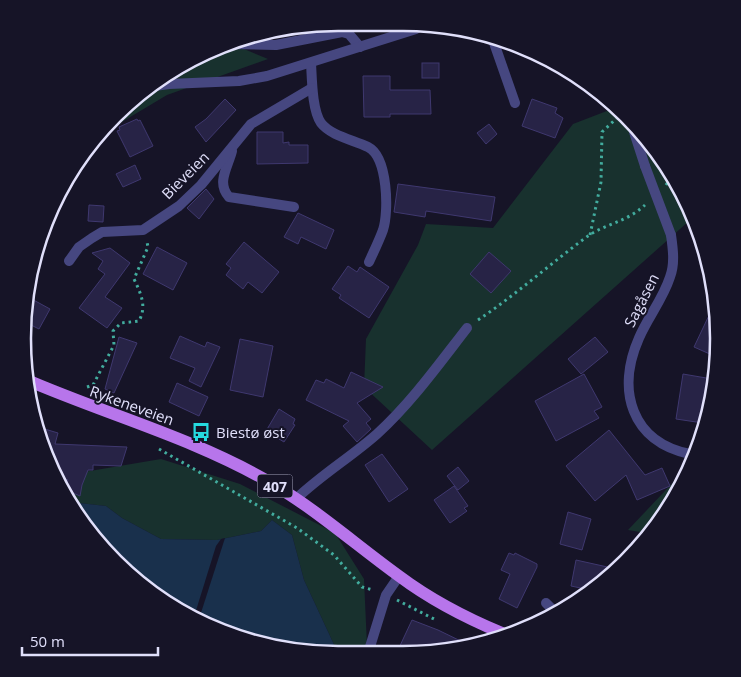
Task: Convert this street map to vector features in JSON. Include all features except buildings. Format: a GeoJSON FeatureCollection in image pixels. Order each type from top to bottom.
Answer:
{"type":"FeatureCollection","features":[{"type":"Feature","properties":{"kind":"main road","name":"Rykeneveien"},"geometry":{"type":"LineString","coordinates":[[35,383],[78,403],[214,453],[296,499],[348,534],[400,576],[445,606],[497,630]]}},
{"type":"Feature","properties":{"kind":"street"},"geometry":{"type":"LineString","coordinates":[[166,84],[239,81],[267,76],[409,31]]}},
{"type":"Feature","properties":{"kind":"street"},"geometry":{"type":"LineString","coordinates":[[250,45],[276,46],[342,32],[349,34],[360,47]]}},
{"type":"Feature","properties":{"kind":"street"},"geometry":{"type":"LineString","coordinates":[[495,46],[515,103]]}},
{"type":"Feature","properties":{"kind":"street"},"geometry":{"type":"LineString","coordinates":[[311,63],[312,88],[320,121],[326,128],[371,149],[378,158],[384,176],[386,215],[383,229],[370,262]]}},
{"type":"Feature","properties":{"kind":"street","name":"Bieveien"},"geometry":{"type":"LineString","coordinates":[[143,230],[179,206],[251,124],[312,88]]}},
{"type":"Feature","properties":{"kind":"street","name":"Sagåsen"},"geometry":{"type":"LineString","coordinates":[[636,139],[671,235],[674,253],[671,275],[639,338],[631,359],[628,393],[634,414],[640,424],[656,440],[676,451],[687,453]]}},
{"type":"Feature","properties":{"kind":"street"},"geometry":{"type":"LineString","coordinates":[[232,147],[222,185],[229,197],[294,207]]}},
{"type":"Feature","properties":{"kind":"street"},"geometry":{"type":"LineString","coordinates":[[69,261],[79,247],[102,232],[143,230]]}},
{"type":"Feature","properties":{"kind":"street"},"geometry":{"type":"LineString","coordinates":[[296,499],[313,482],[377,434],[428,378],[467,328]]}},
{"type":"Feature","properties":{"kind":"street"},"geometry":{"type":"LineString","coordinates":[[370,646],[386,595],[400,576]]}},
{"type":"Feature","properties":{"kind":"street"},"geometry":{"type":"LineString","coordinates":[[546,603],[551,608]]}},
{"type":"Feature","properties":{"kind":"path"},"geometry":{"type":"LineString","coordinates":[[590,235],[600,182],[602,132],[617,118]]}},
{"type":"Feature","properties":{"kind":"path"},"geometry":{"type":"LineString","coordinates":[[660,191],[667,182]]}},
{"type":"Feature","properties":{"kind":"path"},"geometry":{"type":"LineString","coordinates":[[467,328],[510,299],[590,235],[632,216],[646,204]]}},
{"type":"Feature","properties":{"kind":"path"},"geometry":{"type":"LineString","coordinates":[[82,388],[93,386],[114,346],[113,331],[121,323],[139,320],[144,311],[142,297],[134,280],[148,247],[143,230]]}},
{"type":"Feature","properties":{"kind":"path"},"geometry":{"type":"LineString","coordinates":[[157,448],[297,528],[334,555],[362,587],[386,595],[439,621]]}},
{"type":"Feature","properties":{"kind":"green space"},"geometry":{"type":"Polygon","coordinates":[[[241,48],[268,59],[167,95],[118,124],[136,107],[168,83],[185,72],[221,55],[241,48]]]}},
{"type":"Feature","properties":{"kind":"green space"},"geometry":{"type":"Polygon","coordinates":[[[609,110],[634,136],[658,168],[669,185],[687,223],[432,450],[364,387],[366,339],[418,245],[426,224],[493,228],[573,124],[609,110]]]}},
{"type":"Feature","properties":{"kind":"green space"},"geometry":{"type":"Polygon","coordinates":[[[161,459],[240,484],[335,533],[364,579],[367,646],[335,646],[304,580],[292,535],[272,520],[261,531],[217,540],[161,539],[122,518],[106,506],[79,503],[58,462],[72,474],[161,459]]]}},
{"type":"Feature","properties":{"kind":"green space"},"geometry":{"type":"Polygon","coordinates":[[[675,481],[658,509],[641,532],[628,530],[675,481]]]}},
{"type":"Feature","properties":{"kind":"water"},"geometry":{"type":"Polygon","coordinates":[[[79,503],[106,506],[122,518],[161,539],[217,540],[261,531],[272,520],[292,535],[304,580],[335,646],[298,643],[259,635],[221,622],[185,605],[151,582],[121,556],[95,526],[79,503]]]}},
{"type":"Feature","properties":{"kind":"pier"},"geometry":{"type":"Polygon","coordinates":[[[225,538],[201,613],[196,611],[216,546],[221,539],[225,538]]]}},
{"type":"Feature","properties":{"kind":"place","name":"Biestø øst"},"geometry":{"type":"Point","coordinates":[201,432]}}]}
